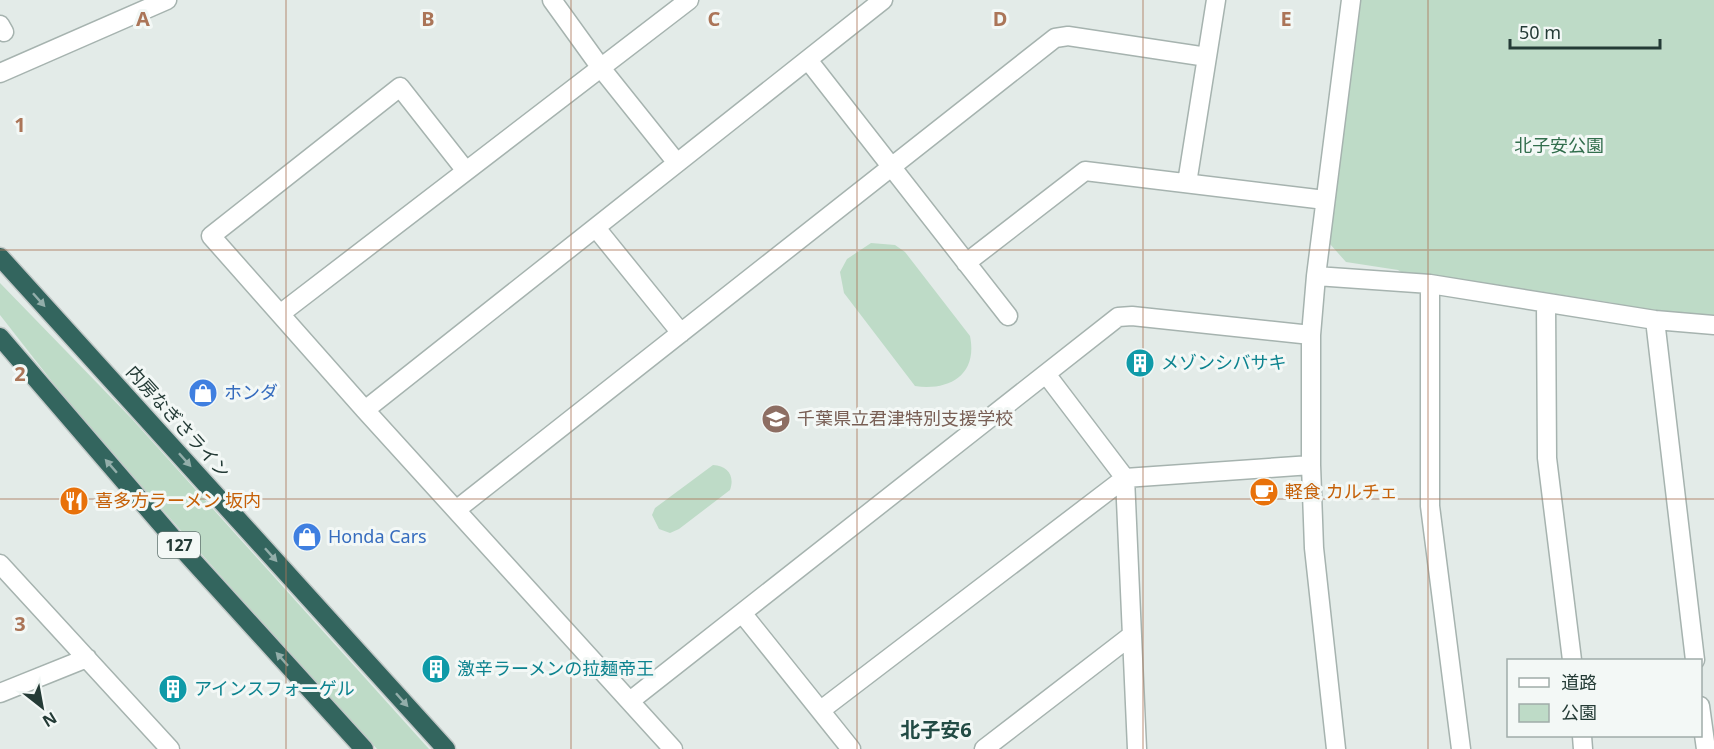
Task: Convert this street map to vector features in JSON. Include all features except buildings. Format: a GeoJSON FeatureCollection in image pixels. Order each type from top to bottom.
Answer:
{"type":"FeatureCollection","features":[{"type":"Feature","properties":{"kind":"highway","name":"内房なぎさライン"},"geometry":{"type":"LineString","coordinates":[[0,257],[446,749]]}},
{"type":"Feature","properties":{"kind":"highway","name":"127"},"geometry":{"type":"LineString","coordinates":[[0,337],[185,552],[364,749]]}},
{"type":"Feature","properties":{"kind":"street"},"geometry":{"type":"LineString","coordinates":[[0,73],[167,0]]}},
{"type":"Feature","properties":{"kind":"street"},"geometry":{"type":"LineString","coordinates":[[552,0],[601,68],[677,164]]}},
{"type":"Feature","properties":{"kind":"street"},"geometry":{"type":"LineString","coordinates":[[280,314],[689,0]]}},
{"type":"Feature","properties":{"kind":"street"},"geometry":{"type":"LineString","coordinates":[[365,410],[883,0]]}},
{"type":"Feature","properties":{"kind":"street"},"geometry":{"type":"LineString","coordinates":[[1188,183],[1215,0]]}},
{"type":"Feature","properties":{"kind":"street"},"geometry":{"type":"LineString","coordinates":[[1336,749],[1314,548],[1311,465],[1311,335],[1316,276],[1350,0]]}},
{"type":"Feature","properties":{"kind":"street"},"geometry":{"type":"LineString","coordinates":[[456,510],[1055,39],[1068,36],[1207,57]]}},
{"type":"Feature","properties":{"kind":"street"},"geometry":{"type":"LineString","coordinates":[[808,60],[1008,316]]}},
{"type":"Feature","properties":{"kind":"street"},"geometry":{"type":"LineString","coordinates":[[466,171],[400,87],[211,236],[365,410],[673,749]]}},
{"type":"Feature","properties":{"kind":"street"},"geometry":{"type":"LineString","coordinates":[[966,263],[1085,171],[1325,200]]}},
{"type":"Feature","properties":{"kind":"street"},"geometry":{"type":"LineString","coordinates":[[596,228],[681,333]]}},
{"type":"Feature","properties":{"kind":"street"},"geometry":{"type":"LineString","coordinates":[[1316,276],[1430,284],[1654,320],[1714,325]]}},
{"type":"Feature","properties":{"kind":"street"},"geometry":{"type":"LineString","coordinates":[[1430,284],[1430,506],[1461,749]]}},
{"type":"Feature","properties":{"kind":"street"},"geometry":{"type":"LineString","coordinates":[[1546,303],[1547,458],[1572,659]]}},
{"type":"Feature","properties":{"kind":"street"},"geometry":{"type":"LineString","coordinates":[[630,701],[1118,317],[1132,316],[1311,335]]}},
{"type":"Feature","properties":{"kind":"street"},"geometry":{"type":"LineString","coordinates":[[1654,320],[1695,659]]}},
{"type":"Feature","properties":{"kind":"street"},"geometry":{"type":"LineString","coordinates":[[1046,374],[1125,478],[1137,749]]}},
{"type":"Feature","properties":{"kind":"street"},"geometry":{"type":"LineString","coordinates":[[820,710],[1125,478],[1311,465]]}},
{"type":"Feature","properties":{"kind":"street"},"geometry":{"type":"LineString","coordinates":[[0,564],[170,749]]}},
{"type":"Feature","properties":{"kind":"street"},"geometry":{"type":"LineString","coordinates":[[742,613],[851,749]]}},
{"type":"Feature","properties":{"kind":"street"},"geometry":{"type":"LineString","coordinates":[[984,749],[1132,635]]}},
{"type":"Feature","properties":{"kind":"street"},"geometry":{"type":"LineString","coordinates":[[0,693],[87,658]]}},
{"type":"Feature","properties":{"kind":"street"},"geometry":{"type":"LineString","coordinates":[[1702,715],[1706,749]]}},
{"type":"Feature","properties":{"kind":"green space","name":"北子安公園"},"geometry":{"type":"Polygon","coordinates":[[[1358,0],[1714,0],[1714,318],[1619,310],[1614,303],[1427,274],[1410,278],[1398,270],[1346,262],[1330,244],[1328,237],[1358,0]]]}},
{"type":"Feature","properties":{"kind":"green space"},"geometry":{"type":"Polygon","coordinates":[[[871,243],[895,245],[905,252],[970,336],[970,361],[958,378],[939,386],[915,386],[844,293],[840,272],[847,259],[871,243]]]}},
{"type":"Feature","properties":{"kind":"green space"},"geometry":{"type":"Polygon","coordinates":[[[0,283],[132,419],[429,749],[377,749],[72,407],[0,315],[0,283]]]}},
{"type":"Feature","properties":{"kind":"green space"},"geometry":{"type":"Polygon","coordinates":[[[713,465],[723,467],[729,473],[732,480],[730,490],[679,529],[670,533],[659,529],[652,515],[655,508],[713,465]]]}},
{"type":"Feature","properties":{"kind":"place","name":"メゾンシバサキ"},"geometry":{"type":"Point","coordinates":[1140,363]}},
{"type":"Feature","properties":{"kind":"place","name":"ホンダ"},"geometry":{"type":"Point","coordinates":[203,393]}},
{"type":"Feature","properties":{"kind":"place","name":"千葉県立君津特別支援学校"},"geometry":{"type":"Point","coordinates":[776,419]}},
{"type":"Feature","properties":{"kind":"place","name":"軽食 カルチェ"},"geometry":{"type":"Point","coordinates":[1264,492]}},
{"type":"Feature","properties":{"kind":"place","name":"喜多方ラーメン 坂内"},"geometry":{"type":"Point","coordinates":[74,501]}},
{"type":"Feature","properties":{"kind":"place","name":"Honda Cars"},"geometry":{"type":"Point","coordinates":[307,537]}},
{"type":"Feature","properties":{"kind":"place","name":"激辛ラーメンの拉麺帝王"},"geometry":{"type":"Point","coordinates":[436,669]}},
{"type":"Feature","properties":{"kind":"place","name":"アインスフォーゲル"},"geometry":{"type":"Point","coordinates":[173,689]}},
{"type":"Feature","properties":{"kind":"district","name":"北子安6"},"geometry":{"type":"Point","coordinates":[936,730]}}]}
